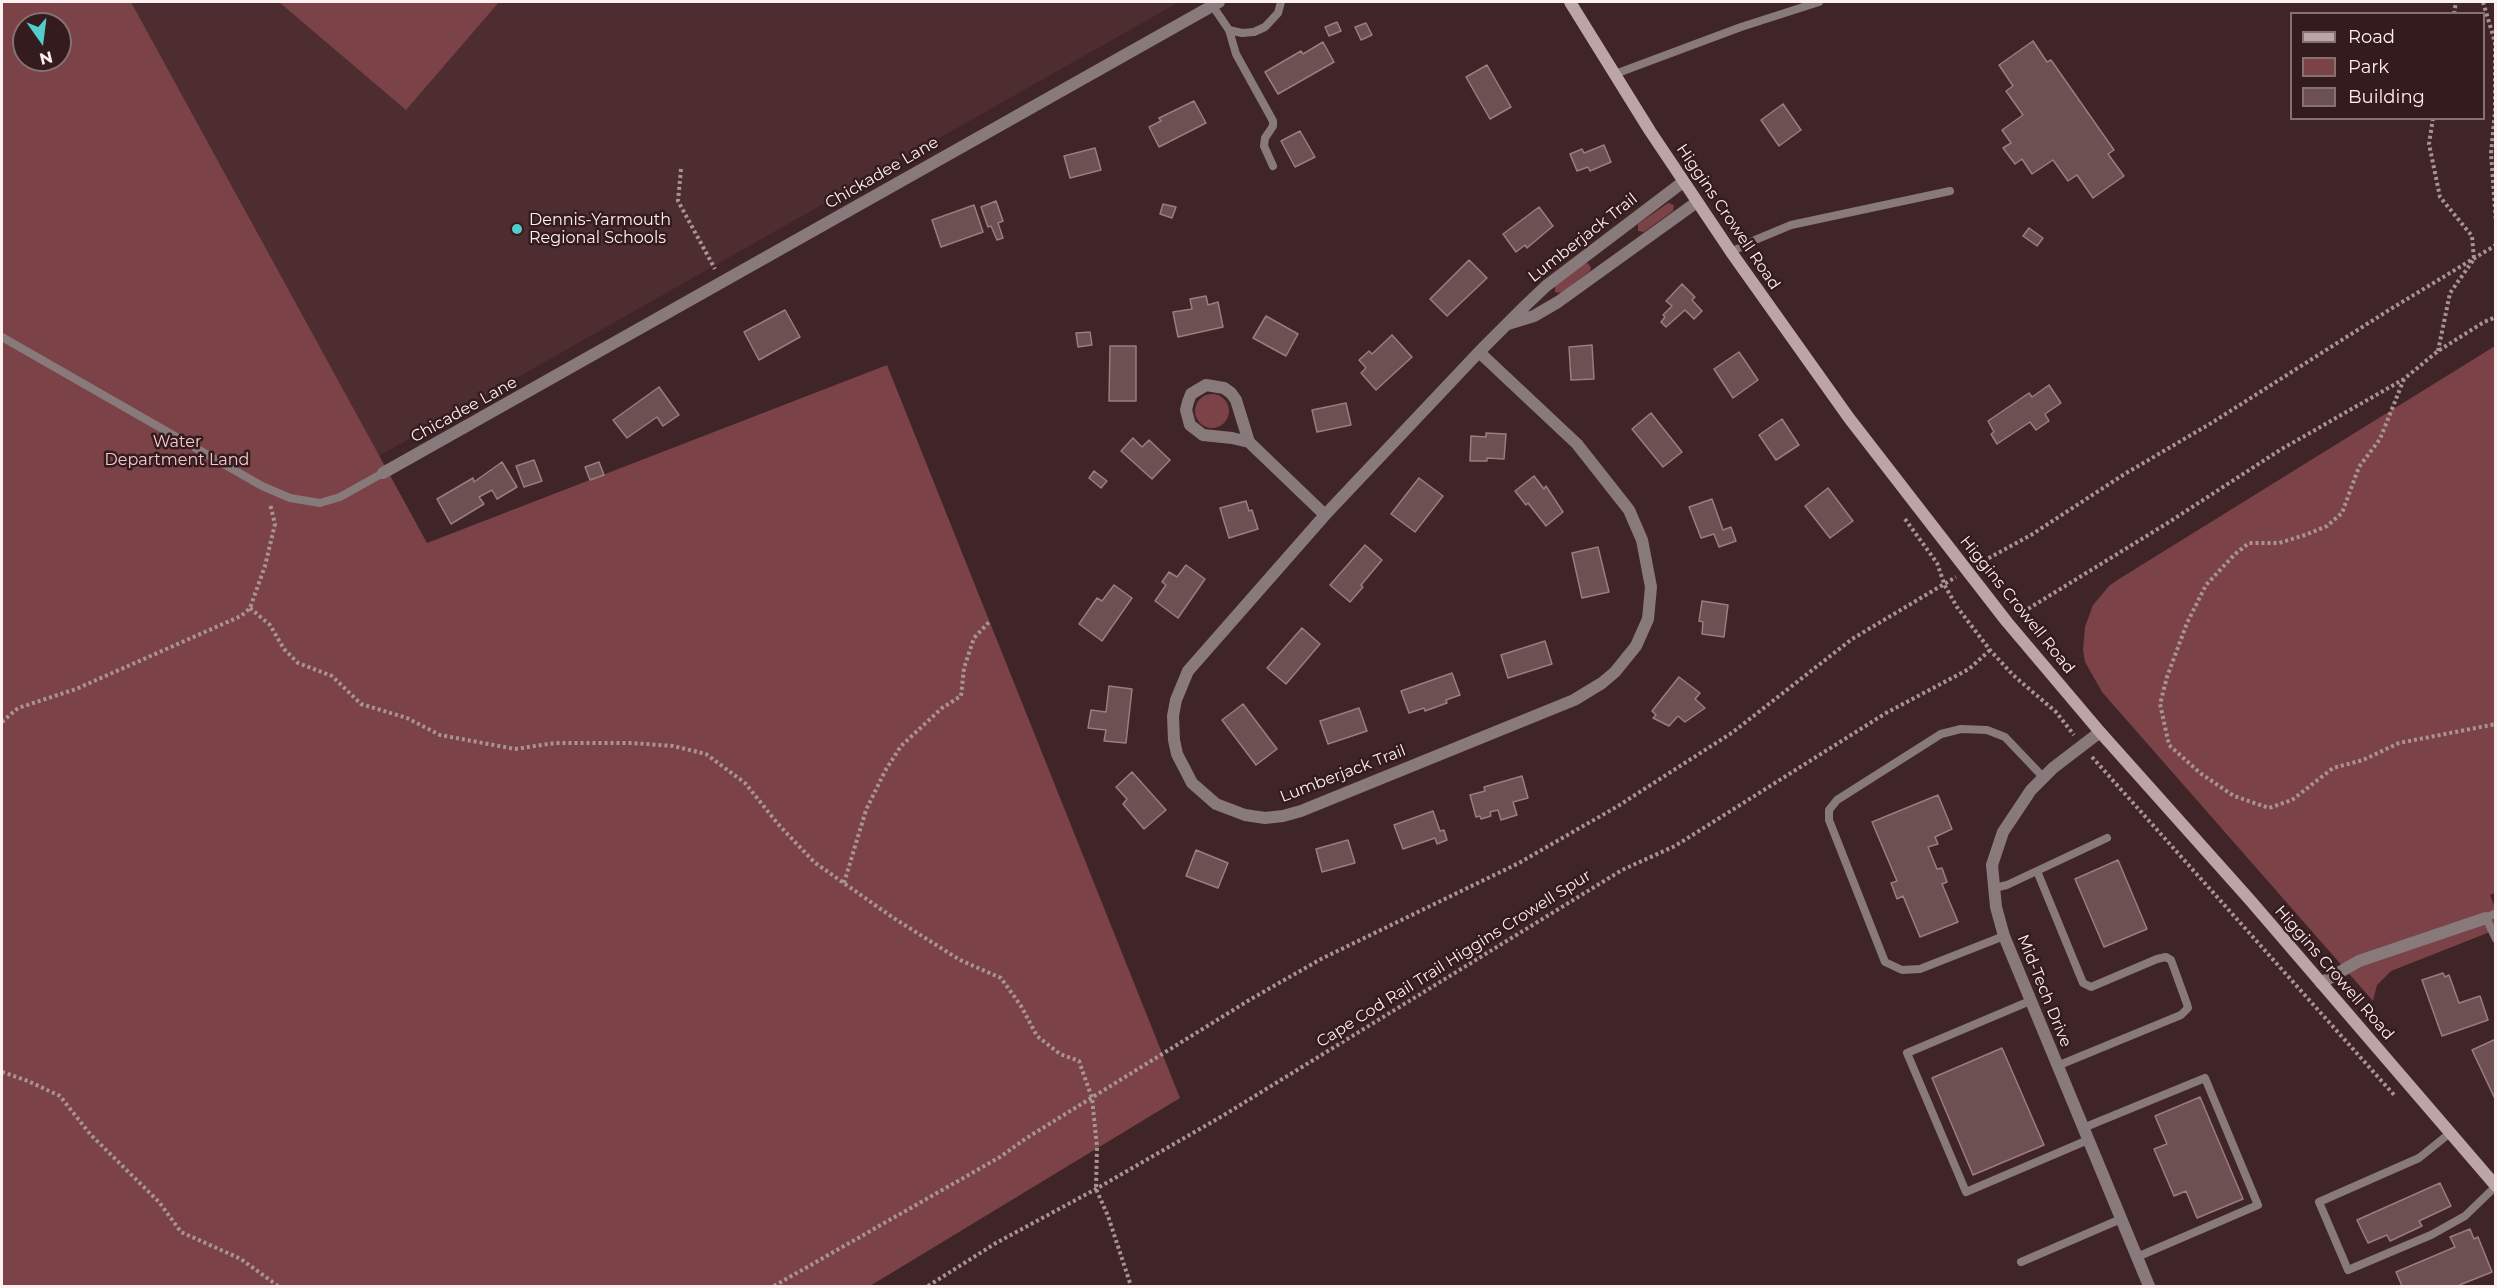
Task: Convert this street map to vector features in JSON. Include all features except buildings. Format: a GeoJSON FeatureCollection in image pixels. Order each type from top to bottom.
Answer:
{"type":"FeatureCollection","features":[{"type":"Feature","properties":{"kind":"main road","name":"Higgins Crowell Road"},"geometry":{"type":"LineString","coordinates":[[1570,2],[1683,182],[1731,252],[1843,410],[1966,570],[2100,732],[2496,1186]]}},
{"type":"Feature","properties":{"kind":"street","name":"Chickadee Lane"},"geometry":{"type":"LineString","coordinates":[[561,375],[1216,3]]}},
{"type":"Feature","properties":{"kind":"street","name":"Lumberjack Trail"},"geometry":{"type":"LineString","coordinates":[[1479,352],[1577,444],[1629,510],[1642,540],[1647,560],[1651,604],[1644,631],[1627,659],[1602,683],[1561,706],[1301,811],[1265,818],[1229,811],[1203,795],[1184,769],[1174,740],[1173,716],[1176,700],[1188,671],[1325,515],[1479,352],[1546,286],[1683,182]]}},
{"type":"Feature","properties":{"kind":"street","name":"Lumberjack Trail"},"geometry":{"type":"LineString","coordinates":[[1507,325],[1534,316],[1558,302],[1697,202]]}},
{"type":"Feature","properties":{"kind":"street"},"geometry":{"type":"LineString","coordinates":[[1608,239],[1621,257]]}},
{"type":"Feature","properties":{"kind":"street","name":"Chicadee Lane"},"geometry":{"type":"LineString","coordinates":[[383,473],[561,375]]}},
{"type":"Feature","properties":{"kind":"street"},"geometry":{"type":"LineString","coordinates":[[1249,442],[1212,437],[1196,431],[1190,425],[1186,410],[1191,394],[1206,385],[1224,388],[1231,393],[1236,400],[1249,442],[1325,515]]}},
{"type":"Feature","properties":{"kind":"street","name":"Mid-Tech Drive"},"geometry":{"type":"LineString","coordinates":[[2100,732],[2044,778],[2018,807],[2002,832],[1992,865],[1994,888],[1996,907],[2004,936],[2149,1287]]}},
{"type":"Feature","properties":{"kind":"street"},"geometry":{"type":"LineString","coordinates":[[2321,983],[2359,961],[2491,916]]}},
{"type":"Feature","properties":{"kind":"lane"},"geometry":{"type":"LineString","coordinates":[[1229,30],[1242,33],[1254,32],[1265,27],[1278,13],[1281,2]]}},
{"type":"Feature","properties":{"kind":"lane"},"geometry":{"type":"LineString","coordinates":[[1615,74],[1741,27],[1819,2]]}},
{"type":"Feature","properties":{"kind":"lane"},"geometry":{"type":"LineString","coordinates":[[1216,3],[1229,30],[1236,54],[1273,121],[1264,146],[1273,166]]}},
{"type":"Feature","properties":{"kind":"lane"},"geometry":{"type":"LineString","coordinates":[[1731,252],[1791,225],[1950,191]]}},
{"type":"Feature","properties":{"kind":"lane"},"geometry":{"type":"LineString","coordinates":[[2,337],[266,488],[290,498],[320,503],[340,497],[383,473]]}},
{"type":"Feature","properties":{"kind":"lane"},"geometry":{"type":"LineString","coordinates":[[2004,936],[1920,969],[1902,970],[1885,962],[1829,820],[1829,810],[1836,800],[1941,734],[1961,729],[1987,730],[2005,737],[2044,778]]}},
{"type":"Feature","properties":{"kind":"lane"},"geometry":{"type":"LineString","coordinates":[[1994,888],[2007,885],[2108,838]]}},
{"type":"Feature","properties":{"kind":"lane"},"geometry":{"type":"LineString","coordinates":[[2037,871],[2083,983],[2091,987],[2157,958],[2166,957],[2171,960],[2188,1008],[2181,1015],[2057,1066]]}},
{"type":"Feature","properties":{"kind":"lane"},"geometry":{"type":"LineString","coordinates":[[2491,916],[2496,939]]}},
{"type":"Feature","properties":{"kind":"lane"},"geometry":{"type":"LineString","coordinates":[[2030,1001],[1907,1053],[1966,1192],[2088,1140]]}},
{"type":"Feature","properties":{"kind":"lane"},"geometry":{"type":"LineString","coordinates":[[2083,1128],[2205,1078],[2258,1205],[2137,1257]]}},
{"type":"Feature","properties":{"kind":"lane"},"geometry":{"type":"LineString","coordinates":[[2450,1133],[2419,1158],[2319,1202],[2348,1270],[2431,1235],[2465,1216],[2496,1186]]}},
{"type":"Feature","properties":{"kind":"lane"},"geometry":{"type":"LineString","coordinates":[[2021,1262],[2121,1219]]}},
{"type":"Feature","properties":{"kind":"path"},"geometry":{"type":"LineString","coordinates":[[2483,2],[2495,42],[2495,112],[2492,153],[2496,223]]}},
{"type":"Feature","properties":{"kind":"path"},"geometry":{"type":"LineString","coordinates":[[2433,120],[2429,144],[2440,197],[2472,236],[2474,259],[2450,293],[2438,351]]}},
{"type":"Feature","properties":{"kind":"path"},"geometry":{"type":"LineString","coordinates":[[681,168],[678,201],[723,282]]}},
{"type":"Feature","properties":{"kind":"path"},"geometry":{"type":"LineString","coordinates":[[774,1287],[1000,1157],[1251,999],[1321,959],[1520,863],[1618,806],[1733,732],[1852,639],[1924,595],[1945,586],[1966,570],[2031,535],[2123,475],[2496,245]]}},
{"type":"Feature","properties":{"kind":"path"},"geometry":{"type":"LineString","coordinates":[[2007,622],[2166,524],[2280,450],[2404,379],[2438,351],[2496,317]]}},
{"type":"Feature","properties":{"kind":"path"},"geometry":{"type":"LineString","coordinates":[[2404,379],[2380,439],[2358,467],[2342,513],[2327,526],[2305,535],[2279,543],[2249,543],[2235,554],[2206,585],[2187,623],[2167,676],[2160,704],[2169,745],[2200,773],[2234,796],[2269,808],[2292,800],[2333,768],[2363,760],[2399,743],[2496,724]]}},
{"type":"Feature","properties":{"kind":"path"},"geometry":{"type":"LineString","coordinates":[[2,722],[18,708],[76,689],[241,616],[250,608],[265,566],[275,524],[266,488]]}},
{"type":"Feature","properties":{"kind":"path"},"geometry":{"type":"LineString","coordinates":[[250,608],[270,625],[284,649],[298,663],[332,676],[361,704],[407,718],[440,735],[515,749],[555,743],[632,742],[673,746],[706,754],[744,783],[814,862],[960,960],[1001,978],[1021,1006],[1037,1036],[1060,1054],[1079,1061],[1092,1098],[1097,1148],[1096,1190],[1108,1216],[1131,1287]]}},
{"type":"Feature","properties":{"kind":"path"},"geometry":{"type":"LineString","coordinates":[[844,883],[866,810],[885,771],[901,746],[942,708],[961,696],[964,668],[974,638],[990,621]]}},
{"type":"Feature","properties":{"kind":"path","name":"Cape Cod Rail Trail Higgins Crowell Spur"},"geometry":{"type":"LineString","coordinates":[[928,1287],[996,1243],[1096,1190],[1234,1109],[1623,870],[1675,846],[1886,713],[1969,669],[1990,650]]}},
{"type":"Feature","properties":{"kind":"path"},"geometry":{"type":"LineString","coordinates":[[2112,782],[2397,1098]]}},
{"type":"Feature","properties":{"kind":"path"},"geometry":{"type":"LineString","coordinates":[[2,1072],[60,1096],[90,1134],[159,1202],[181,1232],[241,1259],[278,1287]]}},
{"type":"Feature","properties":{"kind":"shaded area","name":"Dennis-Yarmouth Regional Schools"},"geometry":{"type":"Polygon","coordinates":[[[131,2],[1179,2],[379,456],[131,2]]]}},
{"type":"Feature","properties":{"kind":"green space","name":"Water Department Land"},"geometry":{"type":"Polygon","coordinates":[[[2,2],[131,2],[427,543],[887,365],[1180,1098],[870,1286],[2,1286],[2,2]]]}},
{"type":"Feature","properties":{"kind":"green space"},"geometry":{"type":"Polygon","coordinates":[[[279,2],[499,2],[406,110],[279,2]]]}},
{"type":"Feature","properties":{"kind":"green space"},"geometry":{"type":"Polygon","coordinates":[[[1668,203],[1674,205],[1673,211],[1644,232],[1638,231],[1638,224],[1668,203]]]}},
{"type":"Feature","properties":{"kind":"green space"},"geometry":{"type":"Polygon","coordinates":[[[1588,263],[1590,271],[1562,293],[1555,292],[1555,286],[1588,263]]]}},
{"type":"Feature","properties":{"kind":"green space"},"geometry":{"type":"Polygon","coordinates":[[[2495,346],[2496,892],[2490,895],[2495,908],[2495,930],[2391,971],[2377,985],[2373,1001],[2102,692],[2085,662],[2083,650],[2085,627],[2093,605],[2109,586],[2119,579],[2495,346]]]}},
{"type":"Feature","properties":{"kind":"green space"},"geometry":{"type":"Polygon","coordinates":[[[1212,394],[1224,399],[1229,411],[1224,423],[1212,428],[1200,423],[1195,411],[1200,399],[1212,394]]]}},
{"type":"Feature","properties":{"kind":"place","name":"Dennis-Yarmouth Regional Schools"},"geometry":{"type":"Point","coordinates":[517,229]}}]}
